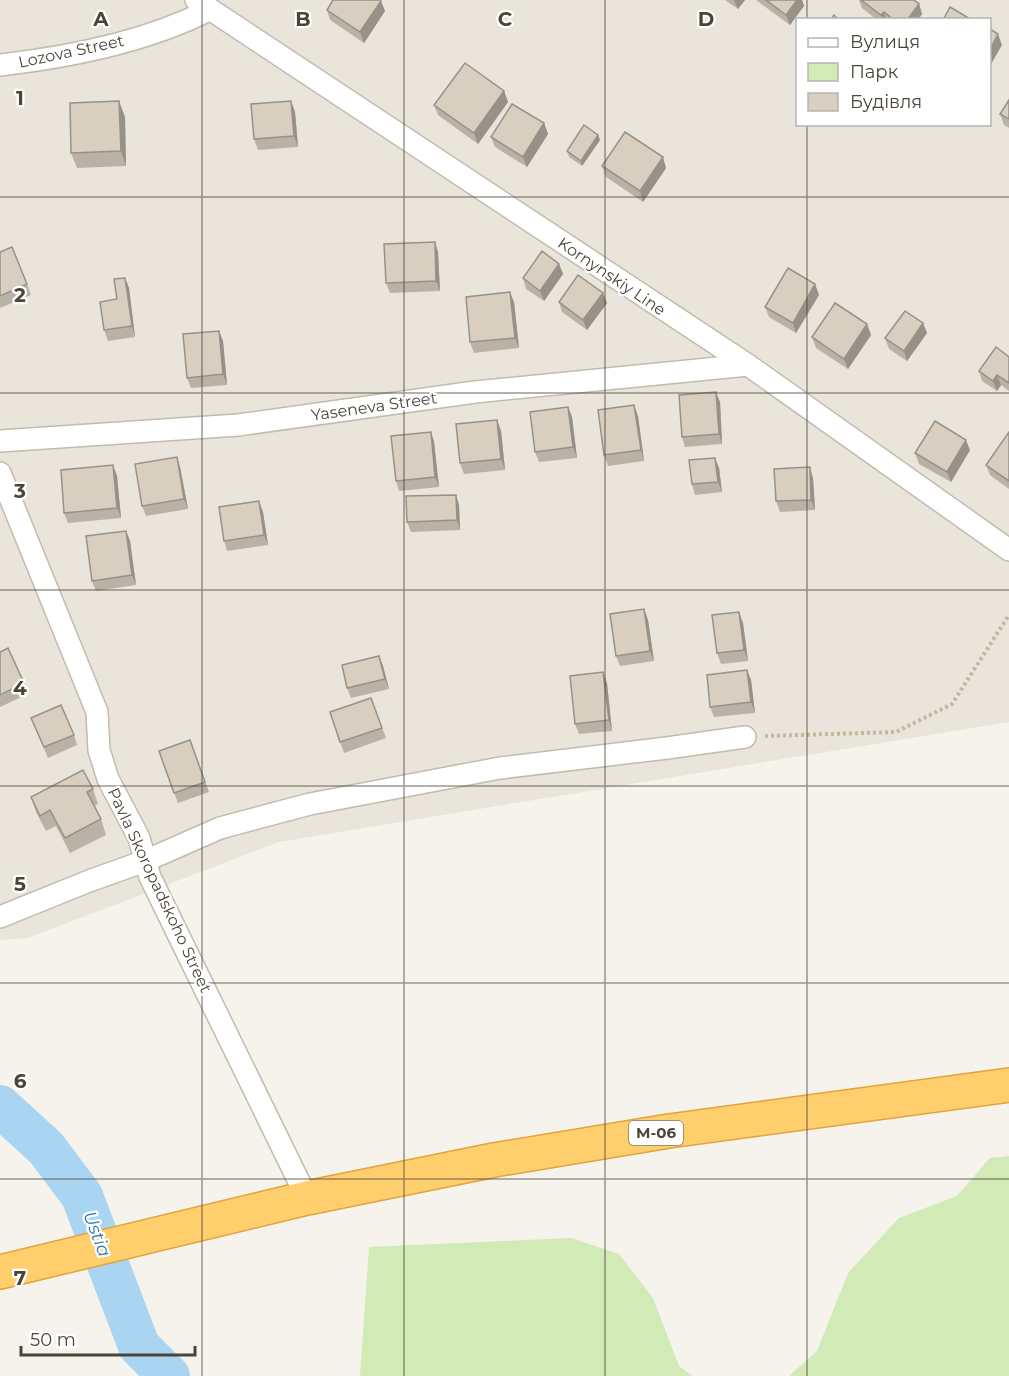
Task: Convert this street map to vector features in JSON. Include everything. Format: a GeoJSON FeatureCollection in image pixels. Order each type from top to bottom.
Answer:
{"type":"FeatureCollection","features":[{"type":"Feature","properties":{"kind":"highway","name":"М-06"},"geometry":{"type":"LineString","coordinates":[[15,1269],[307,1198],[494,1160],[669,1131],[1009,1085]]}},
{"type":"Feature","properties":{"kind":"street","name":"Lozova Street"},"geometry":{"type":"LineString","coordinates":[[0,64],[34,61],[106,47],[191,20],[203,5]]}},
{"type":"Feature","properties":{"kind":"street","name":"Kornynskiy Line"},"geometry":{"type":"LineString","coordinates":[[203,5],[747,365],[1009,550]]}},
{"type":"Feature","properties":{"kind":"street","name":"Yaseneva Street"},"geometry":{"type":"LineString","coordinates":[[0,441],[238,425],[475,392],[747,365]]}},
{"type":"Feature","properties":{"kind":"street","name":"Pavla Skoropadskoho Street"},"geometry":{"type":"LineString","coordinates":[[0,473],[96,712],[99,750],[108,779],[139,838],[150,877],[307,1198]]}},
{"type":"Feature","properties":{"kind":"street"},"geometry":{"type":"LineString","coordinates":[[0,917],[145,861],[220,828],[310,804],[500,768],[745,736]]}},
{"type":"Feature","properties":{"kind":"path"},"geometry":{"type":"LineString","coordinates":[[745,736],[896,732],[952,704],[1009,615]]}},
{"type":"Feature","properties":{"kind":"shaded area"},"geometry":{"type":"Polygon","coordinates":[[[0,0],[1009,0],[1009,722],[279,842],[28,938],[0,940],[0,0]]]}},
{"type":"Feature","properties":{"kind":"green space"},"geometry":{"type":"Polygon","coordinates":[[[1009,1156],[1009,1376],[789,1376],[817,1351],[848,1273],[899,1218],[957,1196],[990,1158],[1009,1156]]]}},
{"type":"Feature","properties":{"kind":"green space"},"geometry":{"type":"Polygon","coordinates":[[[571,1238],[619,1254],[653,1298],[679,1366],[693,1376],[360,1376],[369,1247],[571,1238]]]}},
{"type":"Feature","properties":{"kind":"building"},"geometry":{"type":"Polygon","coordinates":[[[333,0],[381,1],[360,32],[327,10],[333,0]]]}},
{"type":"Feature","properties":{"kind":"building"},"geometry":{"type":"Polygon","coordinates":[[[766,0],[797,0],[786,15],[766,0]]]}},
{"type":"Feature","properties":{"kind":"building"},"geometry":{"type":"Polygon","coordinates":[[[861,0],[914,0],[919,4],[908,18],[892,18],[884,12],[881,15],[861,0]]]}},
{"type":"Feature","properties":{"kind":"building"},"geometry":{"type":"Polygon","coordinates":[[[950,7],[969,18],[944,18],[950,7]]]}},
{"type":"Feature","properties":{"kind":"building"},"geometry":{"type":"Polygon","coordinates":[[[991,30],[998,34],[991,47],[991,30]]]}},
{"type":"Feature","properties":{"kind":"building"},"geometry":{"type":"Polygon","coordinates":[[[465,63],[504,91],[474,133],[434,105],[465,63]]]}},
{"type":"Feature","properties":{"kind":"building"},"geometry":{"type":"Polygon","coordinates":[[[1009,100],[1009,119],[1000,114],[1009,100]]]}},
{"type":"Feature","properties":{"kind":"building"},"geometry":{"type":"Polygon","coordinates":[[[119,101],[121,151],[71,153],[70,103],[119,101]]]}},
{"type":"Feature","properties":{"kind":"building"},"geometry":{"type":"Polygon","coordinates":[[[291,101],[294,136],[254,139],[251,104],[291,101]]]}},
{"type":"Feature","properties":{"kind":"building"},"geometry":{"type":"Polygon","coordinates":[[[512,104],[544,123],[523,157],[491,137],[512,104]]]}},
{"type":"Feature","properties":{"kind":"building"},"geometry":{"type":"Polygon","coordinates":[[[584,125],[598,135],[581,161],[567,151],[584,125]]]}},
{"type":"Feature","properties":{"kind":"building"},"geometry":{"type":"Polygon","coordinates":[[[625,132],[663,157],[640,191],[602,166],[625,132]]]}},
{"type":"Feature","properties":{"kind":"building"},"geometry":{"type":"Polygon","coordinates":[[[435,242],[436,281],[386,283],[384,244],[435,242]]]}},
{"type":"Feature","properties":{"kind":"building"},"geometry":{"type":"Polygon","coordinates":[[[12,247],[27,284],[0,296],[0,252],[12,247]]]}},
{"type":"Feature","properties":{"kind":"building"},"geometry":{"type":"Polygon","coordinates":[[[542,251],[559,264],[540,291],[523,278],[542,251]]]}},
{"type":"Feature","properties":{"kind":"building"},"geometry":{"type":"Polygon","coordinates":[[[788,268],[815,284],[793,323],[765,307],[788,268]]]}},
{"type":"Feature","properties":{"kind":"building"},"geometry":{"type":"Polygon","coordinates":[[[578,275],[603,293],[583,320],[559,302],[578,275]]]}},
{"type":"Feature","properties":{"kind":"building"},"geometry":{"type":"Polygon","coordinates":[[[125,278],[132,326],[104,330],[100,302],[117,299],[114,279],[125,278]]]}},
{"type":"Feature","properties":{"kind":"building"},"geometry":{"type":"Polygon","coordinates":[[[510,292],[515,338],[470,342],[466,297],[510,292]]]}},
{"type":"Feature","properties":{"kind":"building"},"geometry":{"type":"Polygon","coordinates":[[[835,303],[867,324],[844,359],[812,337],[835,303]]]}},
{"type":"Feature","properties":{"kind":"building"},"geometry":{"type":"Polygon","coordinates":[[[905,311],[923,323],[904,351],[885,338],[905,311]]]}},
{"type":"Feature","properties":{"kind":"building"},"geometry":{"type":"Polygon","coordinates":[[[219,331],[223,374],[187,378],[183,334],[219,331]]]}},
{"type":"Feature","properties":{"kind":"building"},"geometry":{"type":"Polygon","coordinates":[[[996,347],[1009,357],[1009,383],[997,375],[993,381],[979,371],[996,347]]]}},
{"type":"Feature","properties":{"kind":"building"},"geometry":{"type":"Polygon","coordinates":[[[716,392],[719,434],[682,437],[679,395],[716,392]]]}},
{"type":"Feature","properties":{"kind":"building"},"geometry":{"type":"Polygon","coordinates":[[[634,405],[641,450],[604,455],[598,410],[634,405]]]}},
{"type":"Feature","properties":{"kind":"building"},"geometry":{"type":"Polygon","coordinates":[[[568,407],[573,447],[535,452],[530,412],[568,407]]]}},
{"type":"Feature","properties":{"kind":"building"},"geometry":{"type":"Polygon","coordinates":[[[497,420],[501,459],[460,463],[456,424],[497,420]]]}},
{"type":"Feature","properties":{"kind":"building"},"geometry":{"type":"Polygon","coordinates":[[[935,421],[966,440],[947,472],[915,453],[935,421]]]}},
{"type":"Feature","properties":{"kind":"building"},"geometry":{"type":"Polygon","coordinates":[[[431,432],[435,477],[396,481],[391,436],[431,432]]]}},
{"type":"Feature","properties":{"kind":"building"},"geometry":{"type":"Polygon","coordinates":[[[1009,432],[1009,481],[986,465],[1009,432]]]}},
{"type":"Feature","properties":{"kind":"building"},"geometry":{"type":"Polygon","coordinates":[[[177,457],[184,499],[142,506],[135,464],[177,457]]]}},
{"type":"Feature","properties":{"kind":"building"},"geometry":{"type":"Polygon","coordinates":[[[715,458],[718,482],[692,484],[689,460],[715,458]]]}},
{"type":"Feature","properties":{"kind":"building"},"geometry":{"type":"Polygon","coordinates":[[[113,465],[117,508],[64,513],[61,470],[113,465]]]}},
{"type":"Feature","properties":{"kind":"building"},"geometry":{"type":"Polygon","coordinates":[[[810,467],[811,500],[776,501],[774,469],[810,467]]]}},
{"type":"Feature","properties":{"kind":"building"},"geometry":{"type":"Polygon","coordinates":[[[456,495],[457,520],[407,522],[406,496],[456,495]]]}},
{"type":"Feature","properties":{"kind":"building"},"geometry":{"type":"Polygon","coordinates":[[[259,501],[264,535],[224,541],[219,507],[259,501]]]}},
{"type":"Feature","properties":{"kind":"building"},"geometry":{"type":"Polygon","coordinates":[[[126,531],[132,575],[92,581],[86,536],[126,531]]]}},
{"type":"Feature","properties":{"kind":"building"},"geometry":{"type":"Polygon","coordinates":[[[644,609],[650,651],[616,656],[610,614],[644,609]]]}},
{"type":"Feature","properties":{"kind":"building"},"geometry":{"type":"Polygon","coordinates":[[[739,612],[744,650],[717,653],[712,615],[739,612]]]}},
{"type":"Feature","properties":{"kind":"building"},"geometry":{"type":"Polygon","coordinates":[[[8,648],[24,683],[0,695],[0,652],[8,648]]]}},
{"type":"Feature","properties":{"kind":"building"},"geometry":{"type":"Polygon","coordinates":[[[379,656],[385,679],[347,688],[342,665],[379,656]]]}},
{"type":"Feature","properties":{"kind":"building"},"geometry":{"type":"Polygon","coordinates":[[[747,670],[751,702],[710,707],[707,675],[747,670]]]}},
{"type":"Feature","properties":{"kind":"building"},"geometry":{"type":"Polygon","coordinates":[[[603,672],[609,720],[575,724],[570,676],[603,672]]]}},
{"type":"Feature","properties":{"kind":"building"},"geometry":{"type":"Polygon","coordinates":[[[371,698],[382,728],[340,742],[330,712],[371,698]]]}},
{"type":"Feature","properties":{"kind":"building"},"geometry":{"type":"Polygon","coordinates":[[[61,705],[74,735],[44,747],[31,718],[61,705]]]}},
{"type":"Feature","properties":{"kind":"building"},"geometry":{"type":"Polygon","coordinates":[[[190,740],[205,782],[174,793],[159,751],[190,740]]]}},
{"type":"Feature","properties":{"kind":"building"},"geometry":{"type":"Polygon","coordinates":[[[83,770],[93,789],[87,792],[101,819],[65,838],[50,810],[40,816],[31,797],[83,770]]]}},
{"type":"Feature","properties":{"kind":"waterway","name":"Ustia"},"geometry":{"type":"LineString","coordinates":[[0,1106],[46,1148],[82,1196],[139,1346],[169,1376]]}}]}
